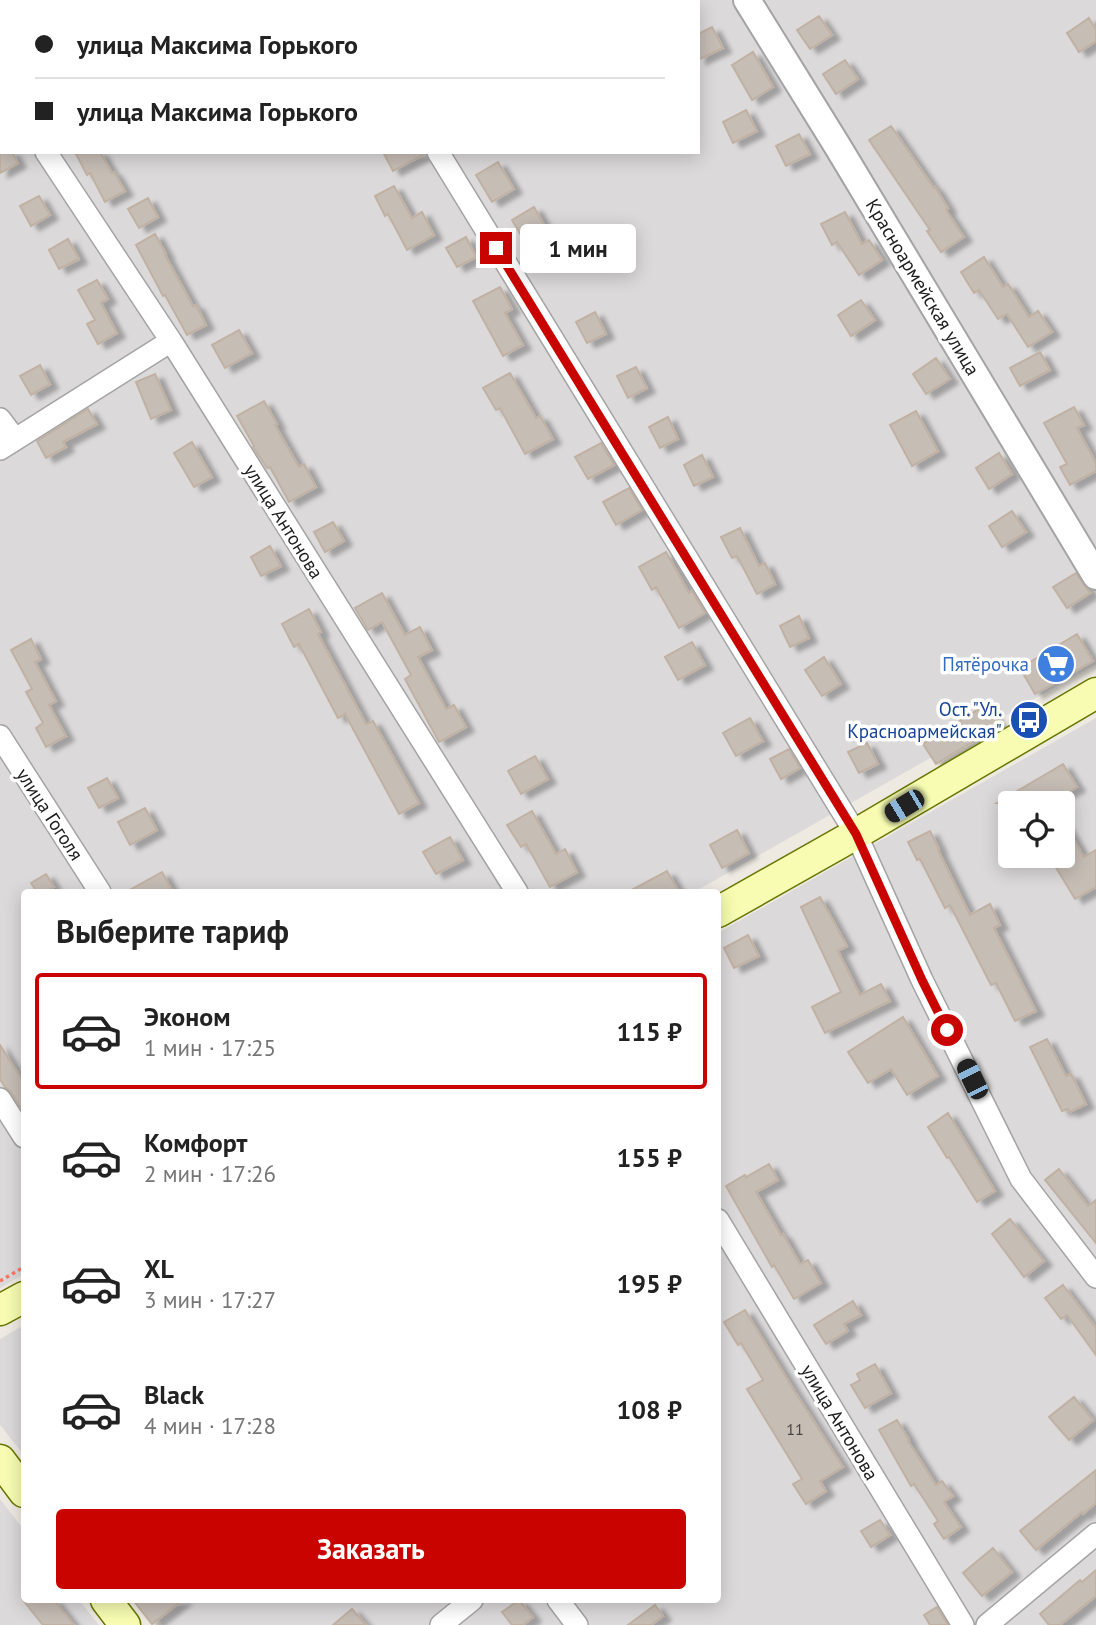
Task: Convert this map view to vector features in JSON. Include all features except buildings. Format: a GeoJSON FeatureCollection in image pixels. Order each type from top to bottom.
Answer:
{"type":"FeatureCollection","features":[{"type":"Feature","properties":{"kind":"main road"},"geometry":{"type":"LineString","coordinates":[[721,910],[1096,692]]}},
{"type":"Feature","properties":{"kind":"main road"},"geometry":{"type":"LineString","coordinates":[[0,1310],[21,1299]]}},
{"type":"Feature","properties":{"kind":"main road"},"geometry":{"type":"LineString","coordinates":[[0,1460],[21,1488]]}},
{"type":"Feature","properties":{"kind":"main road"},"geometry":{"type":"LineString","coordinates":[[108,1603],[125,1625]]}},
{"type":"Feature","properties":{"kind":"street","name":"Красноармейская улица"},"geometry":{"type":"LineString","coordinates":[[747,0],[1096,576]]}},
{"type":"Feature","properties":{"kind":"street","name":"улица Антонова"},"geometry":{"type":"LineString","coordinates":[[47,154],[171,341],[515,889]]}},
{"type":"Feature","properties":{"kind":"street"},"geometry":{"type":"LineString","coordinates":[[439,154],[856,834],[922,980],[1021,1179],[1096,1277]]}},
{"type":"Feature","properties":{"kind":"street"},"geometry":{"type":"LineString","coordinates":[[0,419],[7,444],[171,341]]}},
{"type":"Feature","properties":{"kind":"street","name":"улица Гоголя"},"geometry":{"type":"LineString","coordinates":[[0,736],[98,889]]}},
{"type":"Feature","properties":{"kind":"street"},"geometry":{"type":"LineString","coordinates":[[0,1099],[21,1132]]}},
{"type":"Feature","properties":{"kind":"street","name":"улица Антонова"},"geometry":{"type":"LineString","coordinates":[[721,1225],[963,1625]]}},
{"type":"Feature","properties":{"kind":"street"},"geometry":{"type":"LineString","coordinates":[[987,1625],[1096,1534]]}},
{"type":"Feature","properties":{"kind":"street"},"geometry":{"type":"LineString","coordinates":[[441,1625],[468,1603]]}},
{"type":"Feature","properties":{"kind":"street"},"geometry":{"type":"LineString","coordinates":[[560,1603],[577,1625]]}},
{"type":"Feature","properties":{"kind":"path"},"geometry":{"type":"LineString","coordinates":[[0,1281],[21,1269]]}},
{"type":"Feature","properties":{"kind":"shaded area"},"geometry":{"type":"Polygon","coordinates":[[[700,0],[1096,0],[1096,664],[699,889],[21,889],[21,1276],[0,1288],[0,154],[700,154],[700,0]]]}},
{"type":"Feature","properties":{"kind":"shaded area"},"geometry":{"type":"Polygon","coordinates":[[[1096,718],[1096,1625],[163,1625],[145,1603],[721,1603],[721,931],[1096,718]]]}},
{"type":"Feature","properties":{"kind":"shaded area"},"geometry":{"type":"Polygon","coordinates":[[[21,1327],[21,1451],[0,1425],[0,1339],[21,1327]]]}},
{"type":"Feature","properties":{"kind":"shaded area"},"geometry":{"type":"Polygon","coordinates":[[[0,1499],[21,1526],[21,1603],[81,1603],[99,1625],[0,1625],[0,1499]]]}},
{"type":"Feature","properties":{"kind":"place","name":"Пятёрочка"},"geometry":{"type":"Point","coordinates":[1056,664]}},
{"type":"Feature","properties":{"kind":"place","name":"Ост. \"Ул. Красноармейская\""},"geometry":{"type":"Point","coordinates":[1029,720]}},
{"type":"Feature","properties":{"kind":"route"},"geometry":{"type":"LineString","coordinates":[[496,248],[856,834],[947,1030]]}}]}
